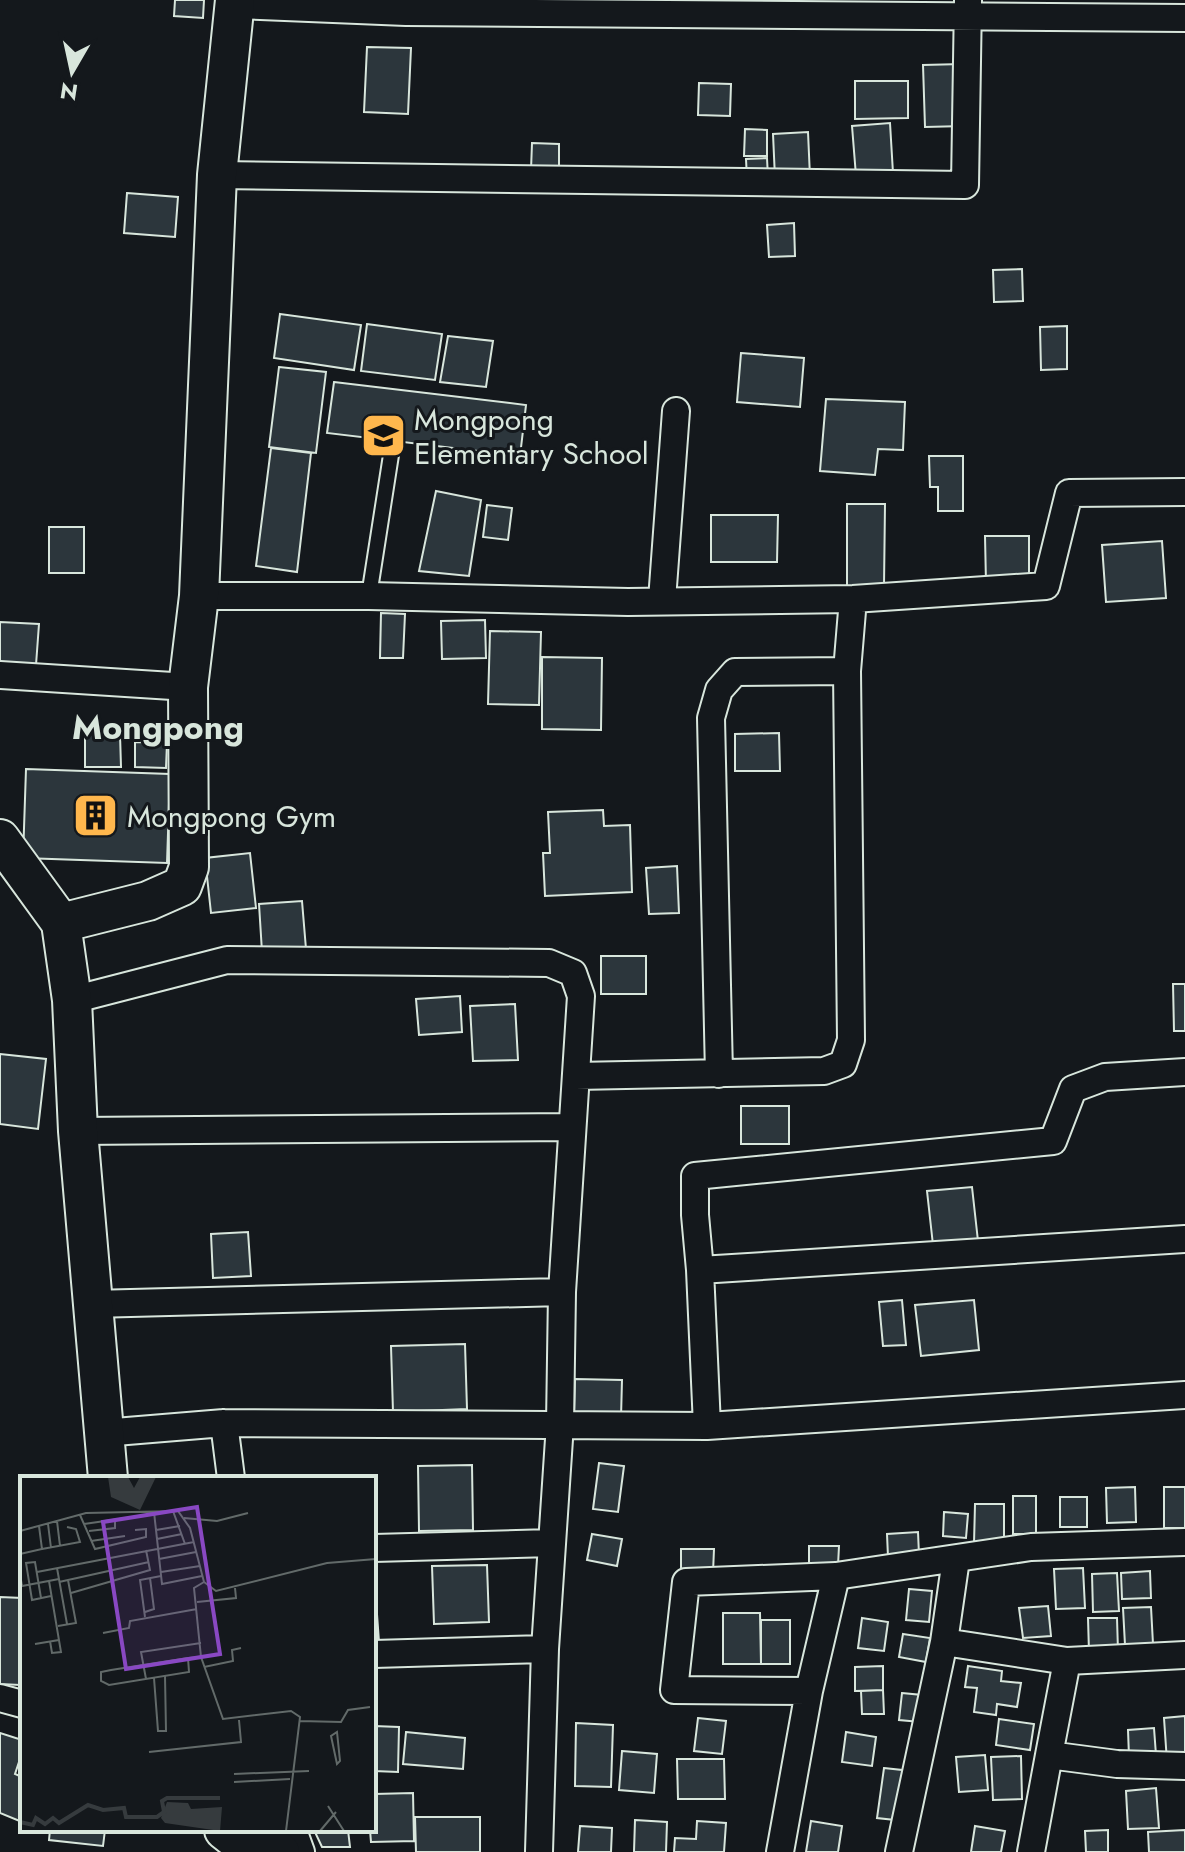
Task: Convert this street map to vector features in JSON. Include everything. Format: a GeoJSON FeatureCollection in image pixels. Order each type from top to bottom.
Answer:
{"type":"FeatureCollection","features":[{"type":"Feature","properties":{"kind":"street"},"geometry":{"type":"LineString","coordinates":[[61,923],[148,901],[182,886],[189,867],[188,687],[199,596],[217,175],[235,2],[407,6],[968,7],[1185,18]]}},
{"type":"Feature","properties":{"kind":"street"},"geometry":{"type":"LineString","coordinates":[[217,175],[965,185],[968,7]]}},
{"type":"Feature","properties":{"kind":"street"},"geometry":{"type":"LineString","coordinates":[[662,600],[676,411]]}},
{"type":"Feature","properties":{"kind":"street"},"geometry":{"type":"LineString","coordinates":[[199,596],[628,602],[853,599],[1046,586],[1069,493],[1185,492]]}},
{"type":"Feature","properties":{"kind":"street"},"geometry":{"type":"LineString","coordinates":[[576,1076],[824,1071],[843,1064],[851,1040],[847,671],[853,599]]}},
{"type":"Feature","properties":{"kind":"street"},"geometry":{"type":"LineString","coordinates":[[719,1074],[711,718],[719,690],[735,672],[847,671]]}},
{"type":"Feature","properties":{"kind":"street"},"geometry":{"type":"LineString","coordinates":[[0,675],[188,687]]}},
{"type":"Feature","properties":{"kind":"street"},"geometry":{"type":"LineString","coordinates":[[0,839],[61,923],[72,1000],[78,1131],[108,1476]]}},
{"type":"Feature","properties":{"kind":"street"},"geometry":{"type":"LineString","coordinates":[[72,1000],[227,960],[549,963],[573,973],[581,996],[562,1292],[560,1424],[545,1649],[539,1852]]}},
{"type":"Feature","properties":{"kind":"street"},"geometry":{"type":"LineString","coordinates":[[707,1426],[695,1176],[1053,1141],[1073,1089],[1105,1077],[1185,1072]]}},
{"type":"Feature","properties":{"kind":"street"},"geometry":{"type":"LineString","coordinates":[[78,1131],[571,1127]]}},
{"type":"Feature","properties":{"kind":"street"},"geometry":{"type":"LineString","coordinates":[[700,1270],[1185,1239]]}},
{"type":"Feature","properties":{"kind":"street"},"geometry":{"type":"LineString","coordinates":[[92,1304],[562,1292]]}},
{"type":"Feature","properties":{"kind":"street"},"geometry":{"type":"LineString","coordinates":[[103,1433],[224,1423],[707,1426],[1185,1395]]}},
{"type":"Feature","properties":{"kind":"street"},"geometry":{"type":"LineString","coordinates":[[224,1423],[231,1476]]}},
{"type":"Feature","properties":{"kind":"street"},"geometry":{"type":"LineString","coordinates":[[809,1691],[674,1690],[686,1582],[836,1576],[1031,1547],[1185,1542]]}},
{"type":"Feature","properties":{"kind":"street"},"geometry":{"type":"LineString","coordinates":[[376,1548],[551,1543]]}},
{"type":"Feature","properties":{"kind":"street"},"geometry":{"type":"LineString","coordinates":[[899,1852],[944,1642],[956,1559]]}},
{"type":"Feature","properties":{"kind":"street"},"geometry":{"type":"LineString","coordinates":[[780,1852],[809,1691],[836,1576]]}},
{"type":"Feature","properties":{"kind":"street"},"geometry":{"type":"LineString","coordinates":[[944,1642],[1067,1661],[1185,1655]]}},
{"type":"Feature","properties":{"kind":"street"},"geometry":{"type":"LineString","coordinates":[[376,1654],[545,1649]]}},
{"type":"Feature","properties":{"kind":"street"},"geometry":{"type":"LineString","coordinates":[[1031,1852],[1067,1661]]}},
{"type":"Feature","properties":{"kind":"street"},"geometry":{"type":"LineString","coordinates":[[0,1698],[20,1703]]}},
{"type":"Feature","properties":{"kind":"street"},"geometry":{"type":"LineString","coordinates":[[1049,1755],[1117,1764],[1185,1766]]}},
{"type":"Feature","properties":{"kind":"street"},"geometry":{"type":"LineString","coordinates":[[227,1832],[243,1845],[280,1852]]}},
{"type":"Feature","properties":{"kind":"street"},"geometry":{"type":"LineString","coordinates":[[294,1832],[301,1852]]}},
{"type":"Feature","properties":{"kind":"lane"},"geometry":{"type":"LineString","coordinates":[[369,596],[391,455]]}},
{"type":"Feature","properties":{"kind":"building"},"geometry":{"type":"Polygon","coordinates":[[[175,0],[204,0],[203,18],[174,16],[175,0]]]}},
{"type":"Feature","properties":{"kind":"building"},"geometry":{"type":"Polygon","coordinates":[[[367,47],[411,48],[408,114],[364,112],[367,47]]]}},
{"type":"Feature","properties":{"kind":"building"},"geometry":{"type":"Polygon","coordinates":[[[962,64],[964,126],[925,127],[923,65],[962,64]]]}},
{"type":"Feature","properties":{"kind":"building"},"geometry":{"type":"Polygon","coordinates":[[[855,81],[908,81],[908,118],[855,119],[855,81]]]}},
{"type":"Feature","properties":{"kind":"building"},"geometry":{"type":"Polygon","coordinates":[[[699,83],[731,84],[730,116],[698,115],[699,83]]]}},
{"type":"Feature","properties":{"kind":"building"},"geometry":{"type":"Polygon","coordinates":[[[890,123],[893,173],[856,176],[852,126],[890,123]]]}},
{"type":"Feature","properties":{"kind":"building"},"geometry":{"type":"Polygon","coordinates":[[[745,129],[767,130],[767,156],[744,156],[745,129]]]}},
{"type":"Feature","properties":{"kind":"building"},"geometry":{"type":"Polygon","coordinates":[[[808,132],[810,177],[775,178],[773,134],[808,132]]]}},
{"type":"Feature","properties":{"kind":"building"},"geometry":{"type":"Polygon","coordinates":[[[532,143],[559,144],[559,170],[531,170],[532,143]]]}},
{"type":"Feature","properties":{"kind":"building"},"geometry":{"type":"Polygon","coordinates":[[[767,158],[768,178],[747,179],[746,159],[767,158]]]}},
{"type":"Feature","properties":{"kind":"building"},"geometry":{"type":"Polygon","coordinates":[[[127,193],[178,197],[175,237],[124,233],[127,193]]]}},
{"type":"Feature","properties":{"kind":"building"},"geometry":{"type":"Polygon","coordinates":[[[794,223],[795,256],[769,257],[767,225],[794,223]]]}},
{"type":"Feature","properties":{"kind":"building"},"geometry":{"type":"Polygon","coordinates":[[[1022,269],[1023,301],[994,302],[993,270],[1022,269]]]}},
{"type":"Feature","properties":{"kind":"building"},"geometry":{"type":"Polygon","coordinates":[[[280,314],[361,325],[354,370],[274,358],[280,314]]]}},
{"type":"Feature","properties":{"kind":"building"},"geometry":{"type":"Polygon","coordinates":[[[367,324],[442,334],[435,380],[361,371],[367,324]]]}},
{"type":"Feature","properties":{"kind":"building"},"geometry":{"type":"Polygon","coordinates":[[[1067,326],[1067,369],[1041,370],[1040,327],[1067,326]]]}},
{"type":"Feature","properties":{"kind":"building"},"geometry":{"type":"Polygon","coordinates":[[[448,336],[493,341],[486,387],[440,382],[448,336]]]}},
{"type":"Feature","properties":{"kind":"building"},"geometry":{"type":"Polygon","coordinates":[[[741,353],[804,358],[800,407],[737,402],[741,353]]]}},
{"type":"Feature","properties":{"kind":"building"},"geometry":{"type":"Polygon","coordinates":[[[279,367],[326,372],[316,453],[269,447],[279,367]]]}},
{"type":"Feature","properties":{"kind":"building"},"geometry":{"type":"Polygon","coordinates":[[[334,382],[526,405],[520,456],[327,433],[334,382]]]}},
{"type":"Feature","properties":{"kind":"building"},"geometry":{"type":"Polygon","coordinates":[[[826,399],[905,402],[903,450],[878,449],[875,475],[820,471],[826,399]]]}},
{"type":"Feature","properties":{"kind":"building"},"geometry":{"type":"Polygon","coordinates":[[[271,448],[311,453],[297,572],[256,566],[271,448]]]}},
{"type":"Feature","properties":{"kind":"building"},"geometry":{"type":"Polygon","coordinates":[[[929,456],[963,456],[963,511],[938,511],[938,487],[930,487],[929,456]]]}},
{"type":"Feature","properties":{"kind":"building"},"geometry":{"type":"Polygon","coordinates":[[[436,491],[481,500],[469,576],[419,571],[436,491]]]}},
{"type":"Feature","properties":{"kind":"building"},"geometry":{"type":"Polygon","coordinates":[[[847,504],[885,504],[884,586],[847,586],[847,504]]]}},
{"type":"Feature","properties":{"kind":"building"},"geometry":{"type":"Polygon","coordinates":[[[487,505],[512,508],[508,540],[483,537],[487,505]]]}},
{"type":"Feature","properties":{"kind":"building"},"geometry":{"type":"Polygon","coordinates":[[[711,515],[778,515],[777,562],[711,562],[711,515]]]}},
{"type":"Feature","properties":{"kind":"building"},"geometry":{"type":"Polygon","coordinates":[[[49,527],[84,527],[84,573],[49,573],[49,527]]]}},
{"type":"Feature","properties":{"kind":"building"},"geometry":{"type":"Polygon","coordinates":[[[985,536],[1029,536],[1029,583],[986,583],[985,536]]]}},
{"type":"Feature","properties":{"kind":"building"},"geometry":{"type":"Polygon","coordinates":[[[1162,541],[1166,598],[1106,602],[1102,545],[1162,541]]]}},
{"type":"Feature","properties":{"kind":"building"},"geometry":{"type":"Polygon","coordinates":[[[381,613],[405,614],[403,658],[380,658],[381,613]]]}},
{"type":"Feature","properties":{"kind":"building"},"geometry":{"type":"Polygon","coordinates":[[[485,620],[486,658],[442,659],[441,621],[485,620]]]}},
{"type":"Feature","properties":{"kind":"building"},"geometry":{"type":"Polygon","coordinates":[[[0,622],[39,624],[36,665],[0,663],[0,622]]]}},
{"type":"Feature","properties":{"kind":"building"},"geometry":{"type":"Polygon","coordinates":[[[490,631],[541,632],[539,705],[488,704],[490,631]]]}},
{"type":"Feature","properties":{"kind":"building"},"geometry":{"type":"Polygon","coordinates":[[[542,657],[602,658],[601,730],[542,729],[542,657]]]}},
{"type":"Feature","properties":{"kind":"building"},"geometry":{"type":"Polygon","coordinates":[[[779,733],[780,771],[735,771],[735,734],[779,733]]]}},
{"type":"Feature","properties":{"kind":"building"},"geometry":{"type":"Polygon","coordinates":[[[85,734],[120,734],[121,767],[85,767],[85,734]]]}},
{"type":"Feature","properties":{"kind":"building"},"geometry":{"type":"Polygon","coordinates":[[[135,742],[167,743],[166,768],[135,767],[135,742]]]}},
{"type":"Feature","properties":{"kind":"building","name":"Mongpong Gym"},"geometry":{"type":"Polygon","coordinates":[[[26,769],[170,774],[167,863],[23,858],[26,769]]]}},
{"type":"Feature","properties":{"kind":"building"},"geometry":{"type":"Polygon","coordinates":[[[603,810],[604,826],[630,825],[632,892],[545,896],[543,853],[550,853],[548,812],[603,810]]]}},
{"type":"Feature","properties":{"kind":"building"},"geometry":{"type":"Polygon","coordinates":[[[250,853],[256,908],[211,913],[205,858],[250,853]]]}},
{"type":"Feature","properties":{"kind":"building"},"geometry":{"type":"Polygon","coordinates":[[[677,866],[679,913],[649,914],[646,868],[677,866]]]}},
{"type":"Feature","properties":{"kind":"building"},"geometry":{"type":"Polygon","coordinates":[[[302,901],[306,949],[262,952],[259,904],[302,901]]]}},
{"type":"Feature","properties":{"kind":"building"},"geometry":{"type":"Polygon","coordinates":[[[601,956],[646,956],[646,994],[601,994],[601,956]]]}},
{"type":"Feature","properties":{"kind":"building"},"geometry":{"type":"Polygon","coordinates":[[[1173,984],[1185,984],[1185,1031],[1174,1031],[1173,984]]]}},
{"type":"Feature","properties":{"kind":"building"},"geometry":{"type":"Polygon","coordinates":[[[460,996],[462,1032],[419,1035],[416,999],[460,996]]]}},
{"type":"Feature","properties":{"kind":"building"},"geometry":{"type":"Polygon","coordinates":[[[515,1004],[518,1060],[473,1061],[470,1006],[515,1004]]]}},
{"type":"Feature","properties":{"kind":"building"},"geometry":{"type":"Polygon","coordinates":[[[0,1054],[46,1059],[38,1129],[0,1124],[0,1054]]]}},
{"type":"Feature","properties":{"kind":"building"},"geometry":{"type":"Polygon","coordinates":[[[741,1106],[789,1106],[789,1144],[741,1144],[741,1106]]]}},
{"type":"Feature","properties":{"kind":"building"},"geometry":{"type":"Polygon","coordinates":[[[972,1187],[979,1250],[934,1254],[927,1191],[972,1187]]]}},
{"type":"Feature","properties":{"kind":"building"},"geometry":{"type":"Polygon","coordinates":[[[248,1232],[251,1276],[213,1278],[211,1234],[248,1232]]]}},
{"type":"Feature","properties":{"kind":"building"},"geometry":{"type":"Polygon","coordinates":[[[902,1300],[906,1345],[883,1346],[879,1302],[902,1300]]]}},
{"type":"Feature","properties":{"kind":"building"},"geometry":{"type":"Polygon","coordinates":[[[974,1300],[979,1350],[921,1356],[915,1305],[974,1300]]]}},
{"type":"Feature","properties":{"kind":"building"},"geometry":{"type":"Polygon","coordinates":[[[465,1344],[467,1409],[393,1412],[391,1346],[465,1344]]]}},
{"type":"Feature","properties":{"kind":"building"},"geometry":{"type":"Polygon","coordinates":[[[575,1379],[622,1380],[621,1418],[574,1417],[575,1379]]]}},
{"type":"Feature","properties":{"kind":"building"},"geometry":{"type":"Polygon","coordinates":[[[599,1463],[624,1466],[618,1512],[593,1509],[599,1463]]]}},
{"type":"Feature","properties":{"kind":"building"},"geometry":{"type":"Polygon","coordinates":[[[472,1465],[473,1530],[419,1531],[418,1466],[472,1465]]]}},
{"type":"Feature","properties":{"kind":"building"},"geometry":{"type":"Polygon","coordinates":[[[1135,1487],[1136,1522],[1107,1523],[1106,1488],[1135,1487]]]}},
{"type":"Feature","properties":{"kind":"building"},"geometry":{"type":"Polygon","coordinates":[[[1164,1487],[1185,1487],[1185,1528],[1164,1528],[1164,1487]]]}},
{"type":"Feature","properties":{"kind":"building"},"geometry":{"type":"Polygon","coordinates":[[[1013,1496],[1036,1496],[1036,1534],[1013,1534],[1013,1496]]]}},
{"type":"Feature","properties":{"kind":"building"},"geometry":{"type":"Polygon","coordinates":[[[1060,1497],[1087,1497],[1087,1527],[1060,1527],[1060,1497]]]}},
{"type":"Feature","properties":{"kind":"building"},"geometry":{"type":"Polygon","coordinates":[[[975,1504],[1004,1504],[1004,1544],[974,1544],[975,1504]]]}},
{"type":"Feature","properties":{"kind":"building"},"geometry":{"type":"Polygon","coordinates":[[[944,1512],[968,1514],[966,1538],[943,1536],[944,1512]]]}},
{"type":"Feature","properties":{"kind":"building"},"geometry":{"type":"Polygon","coordinates":[[[918,1532],[919,1555],[888,1557],[887,1534],[918,1532]]]}},
{"type":"Feature","properties":{"kind":"building"},"geometry":{"type":"Polygon","coordinates":[[[592,1534],[622,1539],[617,1566],[587,1560],[592,1534]]]}},
{"type":"Feature","properties":{"kind":"building"},"geometry":{"type":"Polygon","coordinates":[[[809,1546],[839,1546],[838,1566],[809,1565],[809,1546]]]}},
{"type":"Feature","properties":{"kind":"building"},"geometry":{"type":"Polygon","coordinates":[[[681,1549],[714,1549],[713,1573],[681,1572],[681,1549]]]}},
{"type":"Feature","properties":{"kind":"building"},"geometry":{"type":"Polygon","coordinates":[[[487,1565],[489,1622],[434,1624],[432,1566],[487,1565]]]}},
{"type":"Feature","properties":{"kind":"building"},"geometry":{"type":"Polygon","coordinates":[[[1083,1568],[1085,1608],[1056,1609],[1054,1569],[1083,1568]]]}},
{"type":"Feature","properties":{"kind":"building"},"geometry":{"type":"Polygon","coordinates":[[[1150,1571],[1151,1598],[1122,1599],[1121,1573],[1150,1571]]]}},
{"type":"Feature","properties":{"kind":"building"},"geometry":{"type":"Polygon","coordinates":[[[1117,1573],[1119,1611],[1093,1612],[1092,1574],[1117,1573]]]}},
{"type":"Feature","properties":{"kind":"building"},"geometry":{"type":"Polygon","coordinates":[[[909,1589],[932,1591],[929,1622],[906,1620],[909,1589]]]}},
{"type":"Feature","properties":{"kind":"building"},"geometry":{"type":"Polygon","coordinates":[[[0,1597],[20,1598],[20,1685],[0,1684],[0,1597]]]}},
{"type":"Feature","properties":{"kind":"building"},"geometry":{"type":"Polygon","coordinates":[[[376,1601],[379,1642],[376,1642],[376,1601]]]}},
{"type":"Feature","properties":{"kind":"building"},"geometry":{"type":"Polygon","coordinates":[[[1048,1606],[1051,1636],[1023,1638],[1019,1608],[1048,1606]]]}},
{"type":"Feature","properties":{"kind":"building"},"geometry":{"type":"Polygon","coordinates":[[[1151,1607],[1153,1644],[1125,1645],[1123,1608],[1151,1607]]]}},
{"type":"Feature","properties":{"kind":"building"},"geometry":{"type":"Polygon","coordinates":[[[723,1613],[760,1613],[761,1664],[723,1664],[723,1613]]]}},
{"type":"Feature","properties":{"kind":"building"},"geometry":{"type":"Polygon","coordinates":[[[862,1618],[888,1622],[884,1651],[858,1648],[862,1618]]]}},
{"type":"Feature","properties":{"kind":"building"},"geometry":{"type":"Polygon","coordinates":[[[1088,1618],[1117,1618],[1118,1651],[1089,1652],[1088,1618]]]}},
{"type":"Feature","properties":{"kind":"building"},"geometry":{"type":"Polygon","coordinates":[[[761,1620],[790,1620],[790,1664],[761,1664],[761,1620]]]}},
{"type":"Feature","properties":{"kind":"building"},"geometry":{"type":"Polygon","coordinates":[[[903,1634],[930,1638],[926,1662],[899,1657],[903,1634]]]}},
{"type":"Feature","properties":{"kind":"building"},"geometry":{"type":"Polygon","coordinates":[[[883,1666],[883,1690],[855,1691],[855,1667],[883,1666]]]}},
{"type":"Feature","properties":{"kind":"building"},"geometry":{"type":"Polygon","coordinates":[[[968,1666],[1002,1671],[1001,1681],[1021,1683],[1017,1707],[997,1704],[996,1715],[974,1712],[977,1688],[965,1687],[968,1666]]]}},
{"type":"Feature","properties":{"kind":"building"},"geometry":{"type":"Polygon","coordinates":[[[883,1690],[884,1714],[862,1714],[861,1691],[883,1690]]]}},
{"type":"Feature","properties":{"kind":"building"},"geometry":{"type":"Polygon","coordinates":[[[902,1693],[922,1695],[920,1722],[899,1720],[902,1693]]]}},
{"type":"Feature","properties":{"kind":"building"},"geometry":{"type":"Polygon","coordinates":[[[1185,1716],[1185,1761],[1167,1762],[1164,1718],[1185,1716]]]}},
{"type":"Feature","properties":{"kind":"building"},"geometry":{"type":"Polygon","coordinates":[[[698,1718],[726,1721],[722,1754],[694,1751],[698,1718]]]}},
{"type":"Feature","properties":{"kind":"building"},"geometry":{"type":"Polygon","coordinates":[[[999,1719],[1034,1724],[1030,1750],[996,1745],[999,1719]]]}},
{"type":"Feature","properties":{"kind":"building"},"geometry":{"type":"Polygon","coordinates":[[[576,1723],[613,1725],[611,1787],[575,1786],[576,1723]]]}},
{"type":"Feature","properties":{"kind":"building"},"geometry":{"type":"Polygon","coordinates":[[[376,1726],[399,1727],[398,1772],[376,1771],[376,1726]]]}},
{"type":"Feature","properties":{"kind":"building"},"geometry":{"type":"Polygon","coordinates":[[[1154,1728],[1156,1755],[1129,1757],[1128,1730],[1154,1728]]]}},
{"type":"Feature","properties":{"kind":"building"},"geometry":{"type":"Polygon","coordinates":[[[406,1732],[465,1738],[463,1769],[403,1764],[406,1732]]]}},
{"type":"Feature","properties":{"kind":"building"},"geometry":{"type":"Polygon","coordinates":[[[846,1732],[876,1737],[872,1766],[842,1762],[846,1732]]]}},
{"type":"Feature","properties":{"kind":"building"},"geometry":{"type":"Polygon","coordinates":[[[0,1733],[20,1739],[20,1759],[15,1774],[20,1776],[20,1821],[0,1813],[0,1733]]]}},
{"type":"Feature","properties":{"kind":"building"},"geometry":{"type":"Polygon","coordinates":[[[622,1751],[657,1754],[654,1793],[619,1790],[622,1751]]]}},
{"type":"Feature","properties":{"kind":"building"},"geometry":{"type":"Polygon","coordinates":[[[985,1755],[988,1790],[959,1792],[956,1757],[985,1755]]]}},
{"type":"Feature","properties":{"kind":"building"},"geometry":{"type":"Polygon","coordinates":[[[1021,1756],[1022,1799],[993,1800],[991,1757],[1021,1756]]]}},
{"type":"Feature","properties":{"kind":"building"},"geometry":{"type":"Polygon","coordinates":[[[677,1759],[724,1759],[725,1799],[678,1799],[677,1759]]]}},
{"type":"Feature","properties":{"kind":"building"},"geometry":{"type":"Polygon","coordinates":[[[884,1768],[911,1771],[904,1821],[877,1818],[884,1768]]]}},
{"type":"Feature","properties":{"kind":"building"},"geometry":{"type":"Polygon","coordinates":[[[1156,1788],[1159,1828],[1128,1829],[1126,1791],[1156,1788]]]}},
{"type":"Feature","properties":{"kind":"building"},"geometry":{"type":"Polygon","coordinates":[[[413,1793],[414,1841],[371,1842],[370,1832],[376,1832],[376,1794],[413,1793]]]}},
{"type":"Feature","properties":{"kind":"building"},"geometry":{"type":"Polygon","coordinates":[[[415,1817],[480,1817],[480,1852],[416,1852],[415,1817]]]}},
{"type":"Feature","properties":{"kind":"building"},"geometry":{"type":"Polygon","coordinates":[[[635,1820],[667,1822],[666,1852],[634,1852],[635,1820]]]}},
{"type":"Feature","properties":{"kind":"building"},"geometry":{"type":"Polygon","coordinates":[[[697,1821],[726,1823],[724,1852],[674,1852],[675,1838],[696,1839],[697,1821]]]}},
{"type":"Feature","properties":{"kind":"building"},"geometry":{"type":"Polygon","coordinates":[[[811,1821],[842,1826],[838,1852],[806,1852],[811,1821]]]}},
{"type":"Feature","properties":{"kind":"building"},"geometry":{"type":"Polygon","coordinates":[[[580,1826],[612,1828],[611,1852],[578,1852],[580,1826]]]}},
{"type":"Feature","properties":{"kind":"building"},"geometry":{"type":"Polygon","coordinates":[[[975,1826],[1005,1831],[1001,1852],[971,1852],[975,1826]]]}},
{"type":"Feature","properties":{"kind":"building"},"geometry":{"type":"Polygon","coordinates":[[[1108,1830],[1108,1852],[1086,1852],[1085,1831],[1108,1830]]]}},
{"type":"Feature","properties":{"kind":"building"},"geometry":{"type":"Polygon","coordinates":[[[1185,1830],[1185,1852],[1149,1852],[1148,1832],[1185,1830]]]}},
{"type":"Feature","properties":{"kind":"building"},"geometry":{"type":"Polygon","coordinates":[[[50,1832],[105,1832],[103,1846],[49,1840],[50,1832]]]}},
{"type":"Feature","properties":{"kind":"building"},"geometry":{"type":"Polygon","coordinates":[[[315,1832],[348,1832],[350,1847],[322,1847],[315,1832]]]}},
{"type":"Feature","properties":{"kind":"place","name":"Mongpong Elementary School"},"geometry":{"type":"Point","coordinates":[383,436]}},
{"type":"Feature","properties":{"kind":"place","name":"Mongpong Gym"},"geometry":{"type":"Point","coordinates":[96,816]}},
{"type":"Feature","properties":{"kind":"district","name":"Mongpong"},"geometry":{"type":"Point","coordinates":[158,727]}}]}
